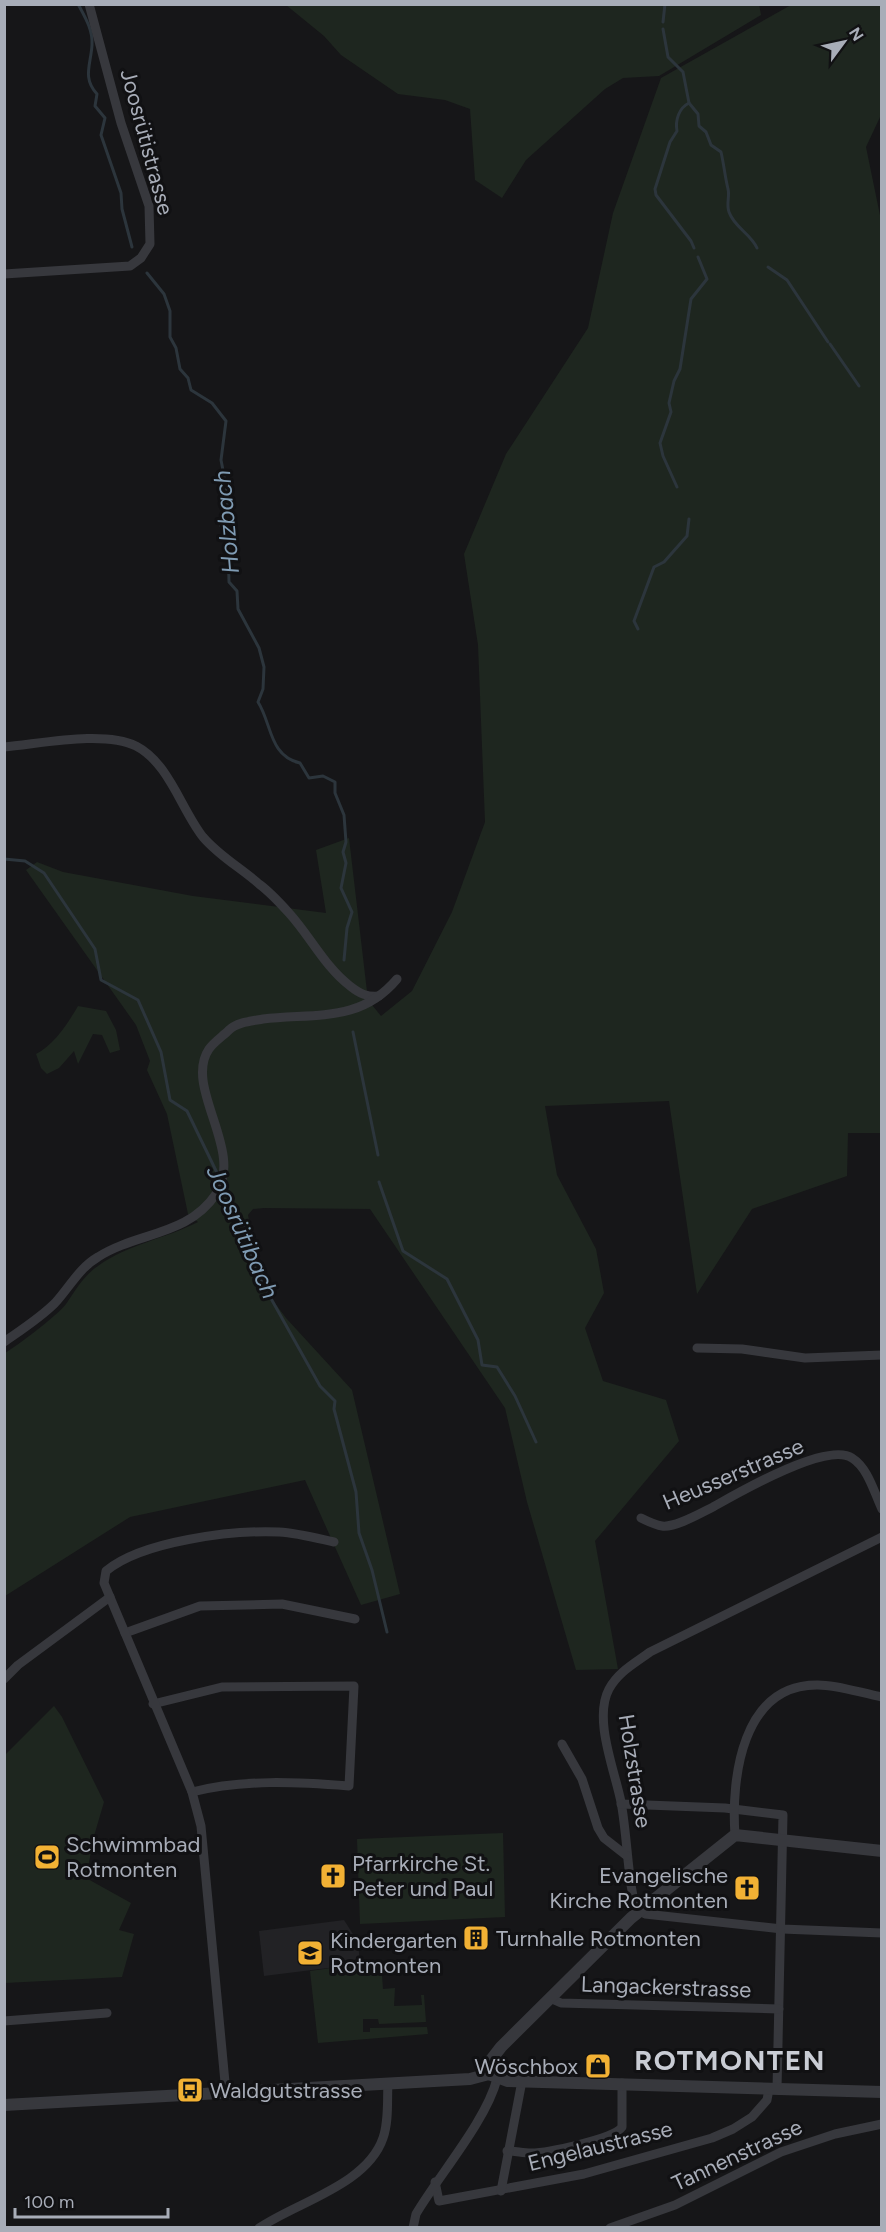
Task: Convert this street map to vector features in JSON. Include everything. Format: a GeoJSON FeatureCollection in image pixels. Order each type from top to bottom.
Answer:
{"type":"FeatureCollection","features":[{"type":"Feature","properties":{"kind":"street","name":"Joosrütistrasse"},"geometry":{"type":"LineString","coordinates":[[4,274],[130,266],[141,258],[150,244],[149,206],[122,123],[88,4]]}},
{"type":"Feature","properties":{"kind":"street"},"geometry":{"type":"LineString","coordinates":[[4,747],[70,740],[121,741],[137,746],[163,771],[204,838],[260,884],[290,914],[347,984],[361,994],[381,996]]}},
{"type":"Feature","properties":{"kind":"street"},"geometry":{"type":"LineString","coordinates":[[4,1342],[55,1302],[75,1277],[98,1257],[190,1220],[216,1194],[224,1176],[225,1161],[204,1087],[204,1067],[208,1050],[233,1026],[254,1021],[359,1009],[381,996],[397,979]]}},
{"type":"Feature","properties":{"kind":"street"},"geometry":{"type":"LineString","coordinates":[[697,1348],[742,1349],[805,1358],[882,1355]]}},
{"type":"Feature","properties":{"kind":"street","name":"Heusserstrasse"},"geometry":{"type":"LineString","coordinates":[[640,1518],[664,1527],[693,1517],[779,1473],[838,1454],[850,1456],[859,1462],[882,1509]]}},
{"type":"Feature","properties":{"kind":"street"},"geometry":{"type":"LineString","coordinates":[[226,2093],[201,1826],[192,1792],[104,1583],[106,1571],[117,1562],[138,1554],[214,1534],[282,1532],[334,1542]]}},
{"type":"Feature","properties":{"kind":"street","name":"Holzstrasse"},"geometry":{"type":"LineString","coordinates":[[641,1910],[633,1896],[621,1804],[609,1751],[604,1708],[609,1690],[622,1671],[693,1629],[882,1537]]}},
{"type":"Feature","properties":{"kind":"street"},"geometry":{"type":"LineString","coordinates":[[4,1679],[26,1659],[110,1597]]}},
{"type":"Feature","properties":{"kind":"street"},"geometry":{"type":"LineString","coordinates":[[125,1633],[200,1606],[282,1604],[355,1620]]}},
{"type":"Feature","properties":{"kind":"street"},"geometry":{"type":"LineString","coordinates":[[735,1835],[742,1752],[746,1737],[760,1710],[771,1700],[793,1688],[819,1685],[882,1697]]}},
{"type":"Feature","properties":{"kind":"street"},"geometry":{"type":"LineString","coordinates":[[153,1704],[222,1687],[354,1686],[349,1786],[305,1783],[222,1784],[192,1792]]}},
{"type":"Feature","properties":{"kind":"street"},"geometry":{"type":"LineString","coordinates":[[562,1744],[582,1779],[598,1828],[604,1838],[627,1856]]}},
{"type":"Feature","properties":{"kind":"street"},"geometry":{"type":"LineString","coordinates":[[621,1804],[736,1810],[783,1815],[782,1929],[773,2089]]}},
{"type":"Feature","properties":{"kind":"street"},"geometry":{"type":"LineString","coordinates":[[413,2228],[416,2214],[486,2103],[493,2077],[494,2056],[641,1910],[735,1835],[882,1851]]}},
{"type":"Feature","properties":{"kind":"street"},"geometry":{"type":"LineString","coordinates":[[641,1910],[650,1916],[782,1929],[882,1933]]}},
{"type":"Feature","properties":{"kind":"street","name":"Langackerstrasse"},"geometry":{"type":"LineString","coordinates":[[552,1999],[561,2003],[779,2009]]}},
{"type":"Feature","properties":{"kind":"street"},"geometry":{"type":"LineString","coordinates":[[4,2021],[107,2013]]}},
{"type":"Feature","properties":{"kind":"street"},"geometry":{"type":"LineString","coordinates":[[4,2105],[493,2077],[522,2081],[882,2092]]}},
{"type":"Feature","properties":{"kind":"street"},"geometry":{"type":"LineString","coordinates":[[501,2191],[522,2081]]}},
{"type":"Feature","properties":{"kind":"street"},"geometry":{"type":"LineString","coordinates":[[259,2228],[316,2197],[367,2164],[382,2139],[388,2083]]}},
{"type":"Feature","properties":{"kind":"street"},"geometry":{"type":"LineString","coordinates":[[507,2151],[532,2153],[619,2132],[622,2127],[622,2083]]}},
{"type":"Feature","properties":{"kind":"street","name":"Engelaustrasse"},"geometry":{"type":"LineString","coordinates":[[435,2182],[439,2202],[584,2174],[723,2133],[753,2117],[773,2089]]}},
{"type":"Feature","properties":{"kind":"street","name":"Tannenstrasse"},"geometry":{"type":"LineString","coordinates":[[610,2228],[675,2205],[781,2152],[835,2134],[882,2124]]}},
{"type":"Feature","properties":{"kind":"shaded area"},"geometry":{"type":"Polygon","coordinates":[[[759,4],[761,15],[659,76],[623,78],[605,89],[526,160],[502,198],[475,180],[470,109],[445,100],[398,94],[341,55],[324,36],[286,5],[759,4]]]}},
{"type":"Feature","properties":{"kind":"shaded area"},"geometry":{"type":"Polygon","coordinates":[[[791,5],[881,5],[881,115],[866,147],[882,225],[881,1133],[848,1133],[847,1176],[752,1209],[697,1294],[669,1101],[545,1106],[557,1175],[596,1249],[604,1293],[585,1328],[603,1381],[666,1400],[679,1441],[595,1541],[618,1669],[576,1670],[527,1502],[505,1408],[370,1209],[264,1208],[253,1209],[248,1215],[260,1283],[286,1318],[352,1390],[400,1594],[361,1605],[305,1480],[130,1517],[5,1596],[5,1353],[62,1309],[84,1279],[98,1266],[122,1252],[198,1222],[188,1214],[167,1114],[147,1070],[150,1061],[136,1025],[26,870],[37,862],[63,872],[193,896],[326,913],[316,850],[349,838],[368,1000],[381,1016],[412,991],[452,912],[485,822],[478,645],[464,554],[506,454],[588,328],[613,213],[661,78],[791,5]]]}},
{"type":"Feature","properties":{"kind":"shaded area"},"geometry":{"type":"Polygon","coordinates":[[[78,1006],[106,1011],[116,1030],[120,1050],[110,1053],[102,1035],[93,1034],[78,1064],[74,1051],[59,1068],[47,1074],[41,1068],[36,1054],[55,1039],[78,1006]]]}},
{"type":"Feature","properties":{"kind":"shaded area","name":"Schwimmbad Rotmonten"},"geometry":{"type":"Polygon","coordinates":[[[54,1706],[62,1717],[104,1802],[94,1836],[86,1878],[131,1903],[119,1930],[134,1934],[122,1977],[5,1983],[5,1755],[54,1706]]]}},
{"type":"Feature","properties":{"kind":"shaded area"},"geometry":{"type":"Polygon","coordinates":[[[503,1833],[505,1917],[360,1924],[357,1839],[503,1833]]]}},
{"type":"Feature","properties":{"kind":"shaded area","name":"Kindergarten Rotmonten"},"geometry":{"type":"Polygon","coordinates":[[[344,1920],[358,1942],[360,1964],[264,1976],[259,1931],[344,1920]]]}},
{"type":"Feature","properties":{"kind":"shaded area"},"geometry":{"type":"Polygon","coordinates":[[[360,1964],[361,1971],[372,1970],[373,1976],[382,1975],[383,1989],[395,1988],[394,2006],[422,2005],[421,1995],[424,1995],[426,2022],[379,2024],[378,2019],[363,2019],[363,2032],[370,2032],[370,2028],[427,2027],[428,2034],[318,2043],[310,1971],[360,1964]]]}},
{"type":"Feature","properties":{"kind":"waterway","name":"Holzbach"},"geometry":{"type":"LineString","coordinates":[[78,4],[91,34],[90,82],[97,94],[95,106],[105,118],[101,135],[121,193],[122,209],[132,247]]}},
{"type":"Feature","properties":{"kind":"waterway"},"geometry":{"type":"LineString","coordinates":[[663,22],[665,4]]}},
{"type":"Feature","properties":{"kind":"waterway"},"geometry":{"type":"LineString","coordinates":[[663,29],[668,57],[683,72],[689,103],[698,114],[699,126],[706,132],[711,145],[721,152],[731,217],[757,248]]}},
{"type":"Feature","properties":{"kind":"waterway"},"geometry":{"type":"LineString","coordinates":[[689,103],[678,115],[677,131],[670,142],[655,189],[656,195],[694,248]]}},
{"type":"Feature","properties":{"kind":"waterway"},"geometry":{"type":"LineString","coordinates":[[677,487],[663,456],[660,443],[671,412],[669,403],[674,381],[680,369],[691,299],[707,279],[698,257]]}},
{"type":"Feature","properties":{"kind":"waterway"},"geometry":{"type":"LineString","coordinates":[[768,267],[787,280],[828,342]]}},
{"type":"Feature","properties":{"kind":"waterway","name":"Holzbach"},"geometry":{"type":"LineString","coordinates":[[147,273],[164,294],[170,311],[170,337],[176,348],[180,369],[188,378],[191,390],[212,403],[226,421],[221,460],[229,501],[221,519],[221,526],[228,540],[229,582],[237,591],[238,609],[259,648],[264,667],[263,689],[258,702],[282,754],[300,763],[309,778],[323,776],[335,782],[335,793],[344,815],[346,842],[343,852],[346,863],[341,888],[352,912],[347,928],[344,960]]}},
{"type":"Feature","properties":{"kind":"waterway"},"geometry":{"type":"LineString","coordinates":[[830,344],[859,386]]}},
{"type":"Feature","properties":{"kind":"waterway"},"geometry":{"type":"LineString","coordinates":[[638,629],[634,621],[654,567],[664,562],[687,536],[689,519]]}},
{"type":"Feature","properties":{"kind":"waterway","name":"Joosrütibach"},"geometry":{"type":"LineString","coordinates":[[4,859],[25,861],[44,873],[95,949],[101,980],[138,1000],[161,1052],[170,1100],[187,1111],[220,1179]]}},
{"type":"Feature","properties":{"kind":"waterway","name":"Holzbach"},"geometry":{"type":"LineString","coordinates":[[353,1032],[378,1155]]}},
{"type":"Feature","properties":{"kind":"waterway","name":"Holzbach"},"geometry":{"type":"LineString","coordinates":[[379,1182],[403,1251],[447,1279],[478,1340],[482,1365],[497,1367],[515,1396],[536,1442]]}},
{"type":"Feature","properties":{"kind":"waterway","name":"Joosrütibach"},"geometry":{"type":"LineString","coordinates":[[223,1184],[246,1229],[255,1270],[320,1386],[335,1401],[334,1409],[356,1492],[359,1533],[372,1570],[387,1632]]}},
{"type":"Feature","properties":{"kind":"place","name":"Schwimmbad Rotmonten"},"geometry":{"type":"Point","coordinates":[47,1857]}},
{"type":"Feature","properties":{"kind":"place","name":"Pfarrkirche St. Peter und Paul"},"geometry":{"type":"Point","coordinates":[333,1876]}},
{"type":"Feature","properties":{"kind":"place","name":"Evangelische Kirche Rotmonten"},"geometry":{"type":"Point","coordinates":[747,1888]}},
{"type":"Feature","properties":{"kind":"place","name":"Turnhalle Rotmonten"},"geometry":{"type":"Point","coordinates":[476,1938]}},
{"type":"Feature","properties":{"kind":"place","name":"Kindergarten Rotmonten"},"geometry":{"type":"Point","coordinates":[310,1953]}},
{"type":"Feature","properties":{"kind":"place","name":"Wöschbox"},"geometry":{"type":"Point","coordinates":[598,2066]}},
{"type":"Feature","properties":{"kind":"place","name":"Waldgutstrasse"},"geometry":{"type":"Point","coordinates":[190,2090]}},
{"type":"Feature","properties":{"kind":"district","name":"ROTMONTEN"},"geometry":{"type":"Point","coordinates":[730,2060]}}]}
